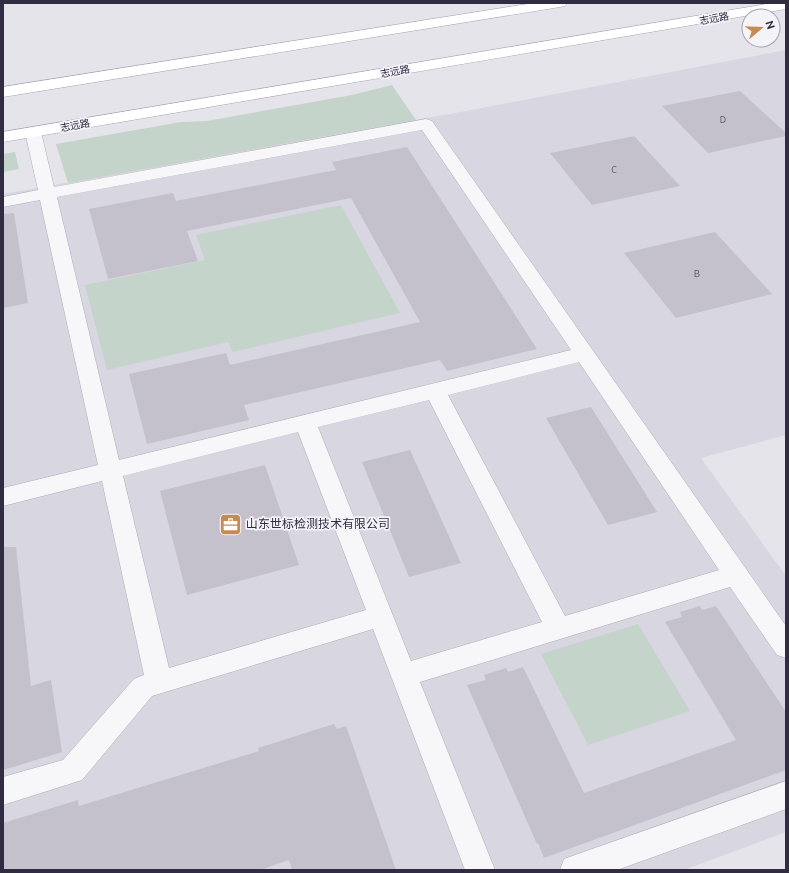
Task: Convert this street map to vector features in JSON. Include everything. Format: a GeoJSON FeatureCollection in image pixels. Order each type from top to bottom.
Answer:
{"type":"FeatureCollection","features":[{"type":"Feature","properties":{"kind":"main road"},"geometry":{"type":"LineString","coordinates":[[3,92],[560,3]]}},
{"type":"Feature","properties":{"kind":"main road","name":"志远路"},"geometry":{"type":"LineString","coordinates":[[3,137],[786,6]]}},
{"type":"Feature","properties":{"kind":"lane"},"geometry":{"type":"LineString","coordinates":[[3,202],[426,124],[786,647]]}},
{"type":"Feature","properties":{"kind":"lane"},"geometry":{"type":"LineString","coordinates":[[33,132],[159,682]]}},
{"type":"Feature","properties":{"kind":"lane"},"geometry":{"type":"LineString","coordinates":[[3,497],[584,354]]}},
{"type":"Feature","properties":{"kind":"lane"},"geometry":{"type":"LineString","coordinates":[[435,391],[558,628]]}},
{"type":"Feature","properties":{"kind":"lane"},"geometry":{"type":"LineString","coordinates":[[306,423],[480,870]]}},
{"type":"Feature","properties":{"kind":"lane"},"geometry":{"type":"LineString","coordinates":[[404,675],[736,575]]}},
{"type":"Feature","properties":{"kind":"lane"},"geometry":{"type":"LineString","coordinates":[[3,791],[72,771],[142,687],[381,616]]}},
{"type":"Feature","properties":{"kind":"lane"},"geometry":{"type":"LineString","coordinates":[[575,870],[786,795]]}},
{"type":"Feature","properties":{"kind":"shaded area"},"geometry":{"type":"Polygon","coordinates":[[[786,50],[786,435],[701,458],[786,576],[786,832],[684,870],[3,870],[3,194],[455,113],[786,50]]]}},
{"type":"Feature","properties":{"kind":"shaded area"},"geometry":{"type":"Polygon","coordinates":[[[392,85],[416,120],[68,183],[56,144],[181,122],[207,121],[352,95],[392,85]]]}},
{"type":"Feature","properties":{"kind":"shaded area"},"geometry":{"type":"Polygon","coordinates":[[[15,152],[19,169],[3,172],[3,154],[15,152]]]}},
{"type":"Feature","properties":{"kind":"shaded area"},"geometry":{"type":"Polygon","coordinates":[[[341,205],[400,313],[233,352],[228,342],[107,370],[85,285],[205,260],[196,235],[341,205]]]}},
{"type":"Feature","properties":{"kind":"shaded area"},"geometry":{"type":"Polygon","coordinates":[[[638,624],[690,711],[588,745],[541,654],[638,624]]]}},
{"type":"Feature","properties":{"kind":"building"},"geometry":{"type":"Polygon","coordinates":[[[740,91],[786,133],[786,136],[708,153],[662,106],[740,91]]]}},
{"type":"Feature","properties":{"kind":"building"},"geometry":{"type":"Polygon","coordinates":[[[634,136],[680,186],[592,205],[550,153],[634,136]]]}},
{"type":"Feature","properties":{"kind":"building"},"geometry":{"type":"Polygon","coordinates":[[[407,147],[537,349],[447,371],[440,360],[244,405],[249,420],[147,444],[129,374],[226,353],[230,365],[420,322],[351,198],[187,231],[198,261],[108,279],[89,209],[173,193],[176,201],[336,170],[332,162],[407,147]]]}},
{"type":"Feature","properties":{"kind":"building"},"geometry":{"type":"Polygon","coordinates":[[[14,213],[28,303],[3,308],[3,214],[14,213]]]}},
{"type":"Feature","properties":{"kind":"building"},"geometry":{"type":"Polygon","coordinates":[[[715,232],[772,294],[676,318],[624,253],[715,232]]]}},
{"type":"Feature","properties":{"kind":"building"},"geometry":{"type":"Polygon","coordinates":[[[591,407],[657,512],[608,525],[546,418],[591,407]]]}},
{"type":"Feature","properties":{"kind":"building"},"geometry":{"type":"Polygon","coordinates":[[[410,450],[461,563],[409,577],[362,462],[410,450]]]}},
{"type":"Feature","properties":{"kind":"building"},"geometry":{"type":"Polygon","coordinates":[[[265,465],[299,565],[187,595],[160,491],[265,465]]]}},
{"type":"Feature","properties":{"kind":"building"},"geometry":{"type":"Polygon","coordinates":[[[3,547],[16,547],[31,686],[51,680],[62,752],[3,770],[3,547]]]}},
{"type":"Feature","properties":{"kind":"building"},"geometry":{"type":"Polygon","coordinates":[[[700,606],[702,610],[716,606],[786,712],[786,770],[544,858],[467,685],[486,680],[484,675],[506,668],[508,672],[523,667],[584,793],[736,740],[665,622],[682,617],[680,612],[700,606]]]}},
{"type":"Feature","properties":{"kind":"building"},"geometry":{"type":"Polygon","coordinates":[[[334,724],[337,729],[346,726],[396,870],[292,870],[289,860],[260,870],[3,870],[3,823],[78,800],[79,806],[259,751],[258,748],[334,724]]]}},
{"type":"Feature","properties":{"kind":"place","name":"山东世标检测技术有限公司"},"geometry":{"type":"Point","coordinates":[230,524]}}]}
